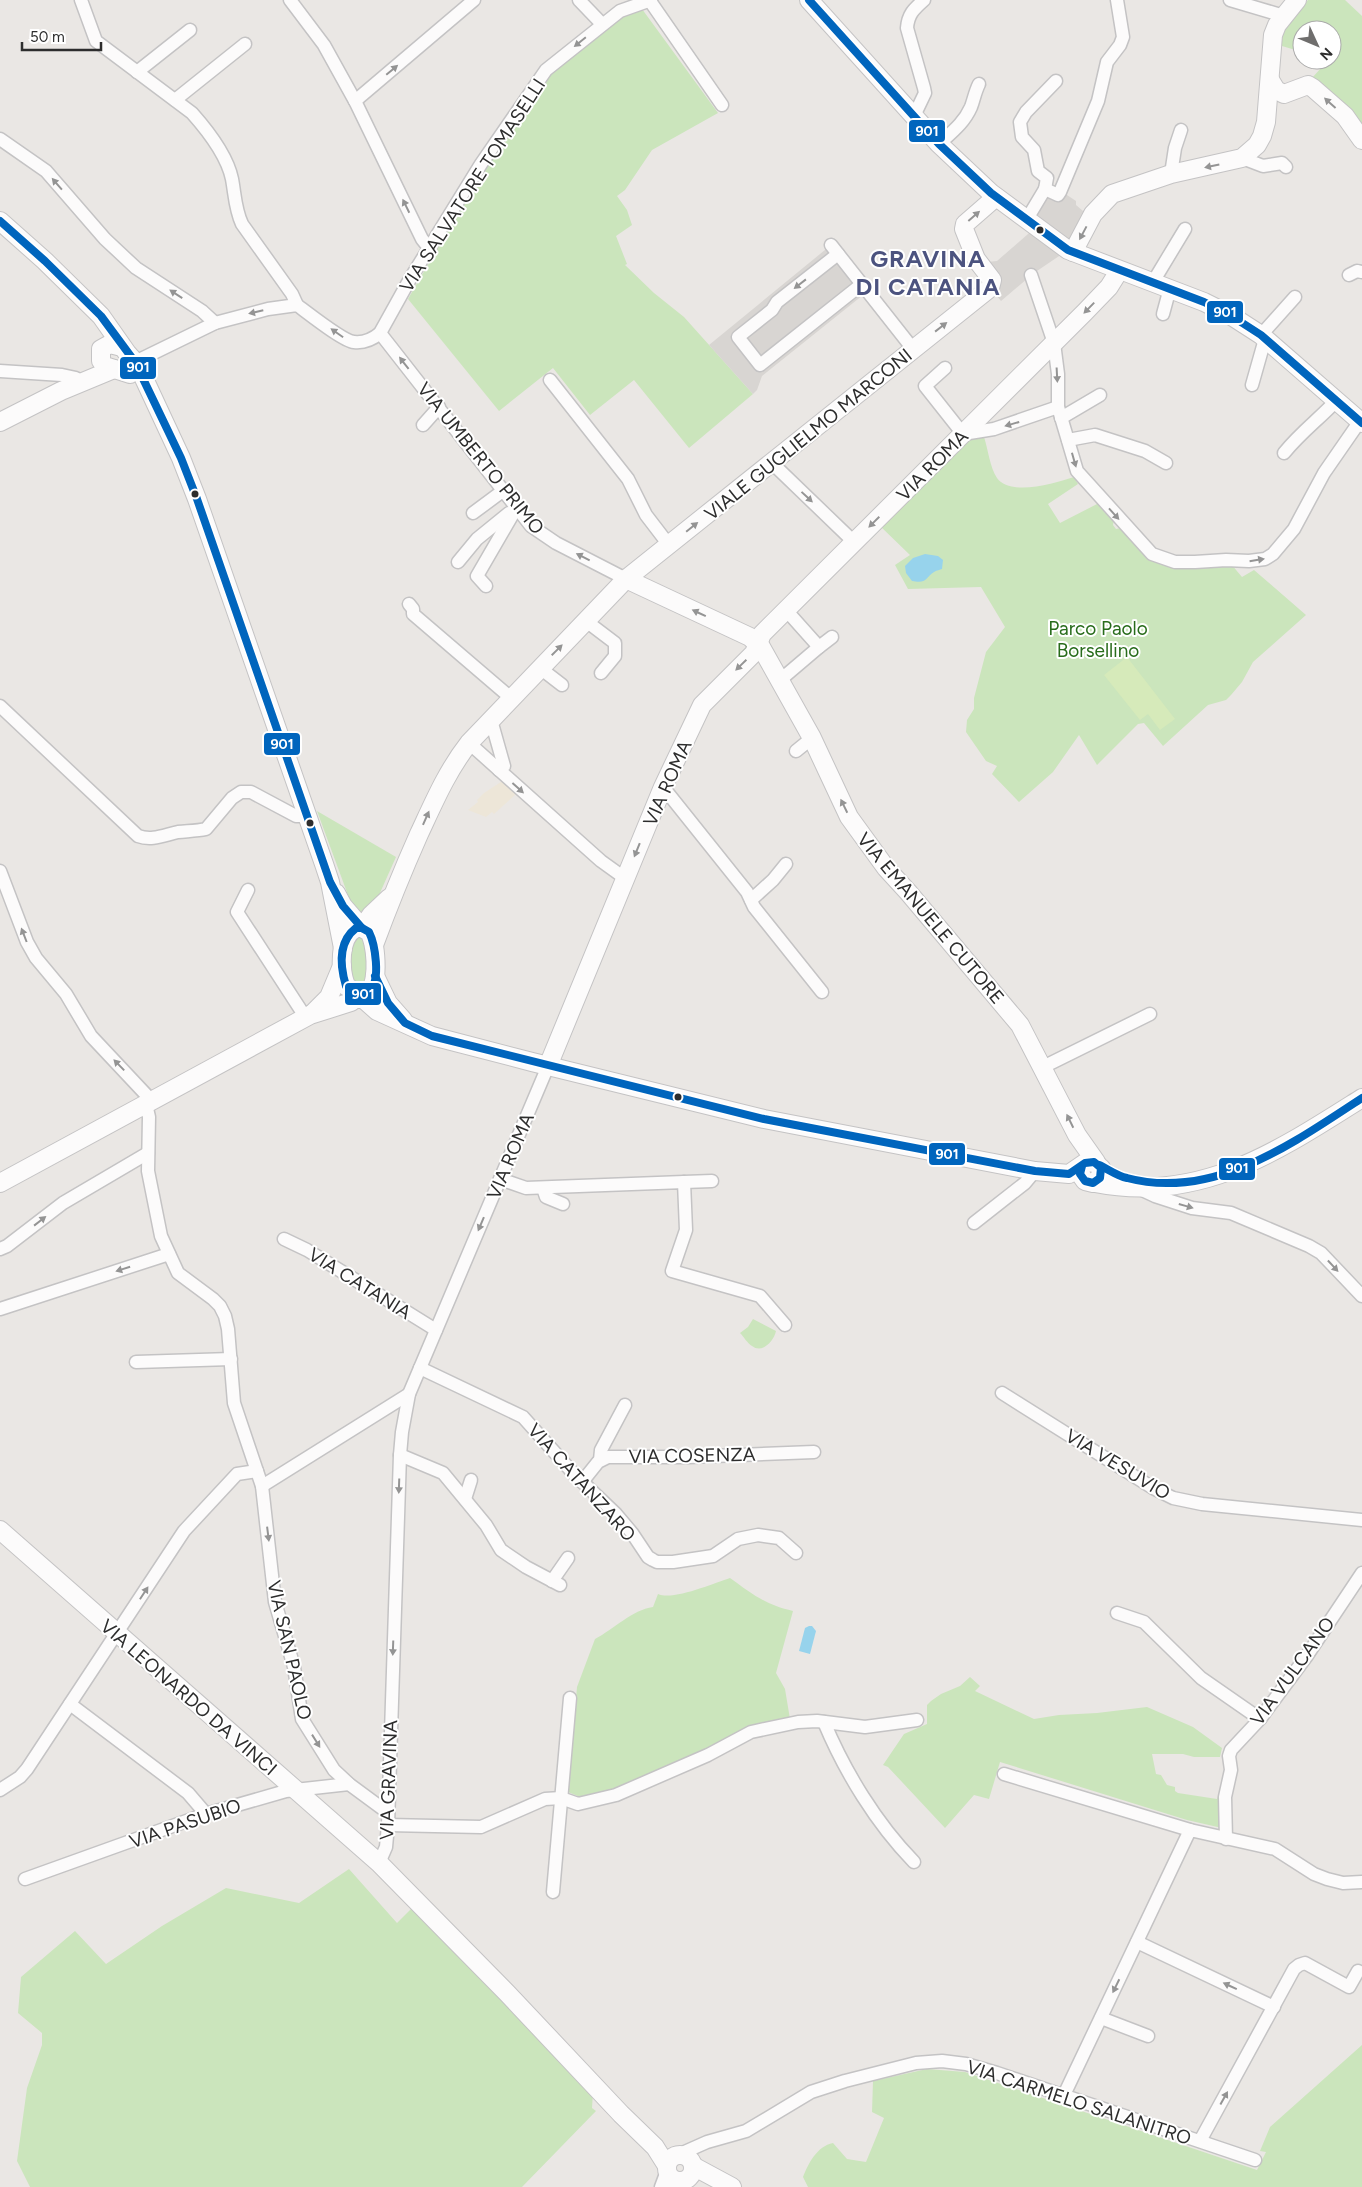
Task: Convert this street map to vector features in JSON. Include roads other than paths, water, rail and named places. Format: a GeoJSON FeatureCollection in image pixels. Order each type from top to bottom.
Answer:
{"type":"FeatureCollection","features":[{"type":"Feature","properties":{"kind":"main road"},"geometry":{"type":"LineString","coordinates":[[809,0],[939,144],[970,175],[996,197],[1073,252],[1161,285],[1230,315],[1263,337],[1336,401],[1359,416]]}},
{"type":"Feature","properties":{"kind":"main road"},"geometry":{"type":"LineString","coordinates":[[1073,252],[1093,214],[1112,194],[1171,174],[1242,158],[1257,145],[1266,122],[1274,35],[1277,26],[1297,0]]}},
{"type":"Feature","properties":{"kind":"main road"},"geometry":{"type":"LineString","coordinates":[[1270,80],[1280,92],[1289,94]]}},
{"type":"Feature","properties":{"kind":"main road"},"geometry":{"type":"LineString","coordinates":[[1266,122],[1280,101],[1289,94],[1308,85],[1344,116],[1362,140]]}},
{"type":"Feature","properties":{"kind":"main road","name":"VIALE GUGLIELMO MARCONI"},"geometry":{"type":"LineString","coordinates":[[374,945],[393,894],[439,790],[454,762],[469,743],[626,579],[990,288],[992,280],[976,260],[964,229],[965,224],[996,197]]}},
{"type":"Feature","properties":{"kind":"main road"},"geometry":{"type":"LineString","coordinates":[[0,221],[101,316],[122,347],[128,367],[135,380],[156,404],[195,493],[330,882],[343,948]]}},
{"type":"Feature","properties":{"kind":"main road","name":"VIA ROMA"},"geometry":{"type":"LineString","coordinates":[[548,1066],[664,787],[702,705],[754,652],[762,634],[854,542],[973,429],[1109,286],[1119,270]]}},
{"type":"Feature","properties":{"kind":"main road"},"geometry":{"type":"LineString","coordinates":[[82,297],[96,322],[100,352],[105,366],[128,367]]}},
{"type":"Feature","properties":{"kind":"main road"},"geometry":{"type":"LineString","coordinates":[[62,391],[87,370],[100,352],[110,344],[122,347]]}},
{"type":"Feature","properties":{"kind":"main road"},"geometry":{"type":"LineString","coordinates":[[0,422],[62,391],[128,367]]}},
{"type":"Feature","properties":{"kind":"main road","name":"VIA UMBERTO PRIMO"},"geometry":{"type":"LineString","coordinates":[[626,579],[750,637],[758,644]]}},
{"type":"Feature","properties":{"kind":"main road","name":"VIA EMANUELE CUTORE"},"geometry":{"type":"LineString","coordinates":[[758,644],[812,738],[849,817],[860,833],[886,868],[1020,1025],[1077,1135],[1092,1172]]}},
{"type":"Feature","properties":{"kind":"main road"},"geometry":{"type":"LineString","coordinates":[[0,1183],[308,1017],[359,1000],[369,991],[375,976],[374,945],[369,932],[362,928],[343,906],[330,882]]}},
{"type":"Feature","properties":{"kind":"main road"},"geometry":{"type":"LineString","coordinates":[[393,894],[371,915],[362,928],[351,930],[346,937],[342,966],[346,986],[359,1000],[432,1036],[764,1119],[1035,1171],[1063,1174],[1092,1172],[1173,1184]]}},
{"type":"Feature","properties":{"kind":"main road"},"geometry":{"type":"LineString","coordinates":[[308,1017],[329,997],[342,966]]}},
{"type":"Feature","properties":{"kind":"main road"},"geometry":{"type":"LineString","coordinates":[[375,976],[388,1002],[405,1023]]}},
{"type":"Feature","properties":{"kind":"main road"},"geometry":{"type":"LineString","coordinates":[[1092,1172],[1140,1189],[1219,1175],[1270,1154],[1362,1098]]}},
{"type":"Feature","properties":{"kind":"main road","name":"VIA LEONARDO DA VINCI"},"geometry":{"type":"LineString","coordinates":[[0,1530],[379,1863]]}},
{"type":"Feature","properties":{"kind":"main road","name":"VIA GRAVINA"},"geometry":{"type":"LineString","coordinates":[[379,1863],[507,1993],[677,2171]]}},
{"type":"Feature","properties":{"kind":"main road"},"geometry":{"type":"LineString","coordinates":[[677,2171],[717,2187]]}},
{"type":"Feature","properties":{"kind":"main road"},"geometry":{"type":"LineString","coordinates":[[677,2171],[732,2187]]}},
{"type":"Feature","properties":{"kind":"street"},"geometry":{"type":"LineString","coordinates":[[81,0],[96,41],[192,113],[215,143],[230,171],[236,212],[242,224],[292,294],[297,305],[348,341],[364,342],[380,333]]}},
{"type":"Feature","properties":{"kind":"street"},"geometry":{"type":"LineString","coordinates":[[290,0],[324,45],[355,101],[422,238],[430,248]]}},
{"type":"Feature","properties":{"kind":"street"},"geometry":{"type":"LineString","coordinates":[[355,101],[474,0]]}},
{"type":"Feature","properties":{"kind":"street"},"geometry":{"type":"LineString","coordinates":[[579,0],[602,24]]}},
{"type":"Feature","properties":{"kind":"street"},"geometry":{"type":"LineString","coordinates":[[651,0],[722,105]]}},
{"type":"Feature","properties":{"kind":"street","name":"VIA SALVATORE TOMASELLI"},"geometry":{"type":"LineString","coordinates":[[380,333],[481,164],[546,70],[620,11],[651,0]]}},
{"type":"Feature","properties":{"kind":"street"},"geometry":{"type":"LineString","coordinates":[[914,116],[925,93],[907,28],[907,20],[910,13],[924,0]]}},
{"type":"Feature","properties":{"kind":"street"},"geometry":{"type":"LineString","coordinates":[[1044,189],[1058,196],[1098,101],[1107,62],[1120,45],[1123,37],[1117,0]]}},
{"type":"Feature","properties":{"kind":"street"},"geometry":{"type":"LineString","coordinates":[[1230,0],[1284,16]]}},
{"type":"Feature","properties":{"kind":"street"},"geometry":{"type":"LineString","coordinates":[[137,72],[190,30]]}},
{"type":"Feature","properties":{"kind":"street"},"geometry":{"type":"LineString","coordinates":[[175,100],[245,44]]}},
{"type":"Feature","properties":{"kind":"street"},"geometry":{"type":"LineString","coordinates":[[1027,219],[1044,189],[1047,178],[1038,171],[1034,150],[1022,137],[1020,122],[1026,112],[1056,81]]}},
{"type":"Feature","properties":{"kind":"street"},"geometry":{"type":"LineString","coordinates":[[939,144],[962,123],[972,105],[974,94],[979,84]]}},
{"type":"Feature","properties":{"kind":"street"},"geometry":{"type":"LineString","coordinates":[[1171,174],[1174,148],[1181,130]]}},
{"type":"Feature","properties":{"kind":"street"},"geometry":{"type":"LineString","coordinates":[[0,139],[46,171],[105,239],[136,268],[202,311],[215,323]]}},
{"type":"Feature","properties":{"kind":"street"},"geometry":{"type":"LineString","coordinates":[[1242,158],[1262,166],[1282,162],[1286,167]]}},
{"type":"Feature","properties":{"kind":"street"},"geometry":{"type":"LineString","coordinates":[[1163,314],[1161,285],[1185,229]]}},
{"type":"Feature","properties":{"kind":"street"},"geometry":{"type":"LineString","coordinates":[[862,284],[760,365],[738,337],[772,310],[777,302],[835,249],[913,349]]}},
{"type":"Feature","properties":{"kind":"street"},"geometry":{"type":"LineString","coordinates":[[1349,275],[1358,271],[1362,272]]}},
{"type":"Feature","properties":{"kind":"street"},"geometry":{"type":"LineString","coordinates":[[1031,275],[1054,343],[1058,374],[1059,413],[1077,472],[1152,554],[1175,562],[1249,561],[1265,559],[1273,554],[1294,529],[1324,473],[1359,416]]}},
{"type":"Feature","properties":{"kind":"street"},"geometry":{"type":"LineString","coordinates":[[1252,385],[1263,337],[1295,297]]}},
{"type":"Feature","properties":{"kind":"street"},"geometry":{"type":"LineString","coordinates":[[128,367],[215,323],[268,309],[297,305]]}},
{"type":"Feature","properties":{"kind":"street","name":"VIA UMBERTO PRIMO"},"geometry":{"type":"LineString","coordinates":[[380,333],[532,526],[543,536],[626,579]]}},
{"type":"Feature","properties":{"kind":"street"},"geometry":{"type":"LineString","coordinates":[[945,368],[925,386],[973,429],[1020,422],[1059,413],[1100,396]]}},
{"type":"Feature","properties":{"kind":"street"},"geometry":{"type":"LineString","coordinates":[[0,371],[62,375],[76,378]]}},
{"type":"Feature","properties":{"kind":"street"},"geometry":{"type":"LineString","coordinates":[[550,380],[628,479],[646,515],[670,545]]}},
{"type":"Feature","properties":{"kind":"street"},"geometry":{"type":"LineString","coordinates":[[1284,453],[1299,434],[1318,420],[1336,401]]}},
{"type":"Feature","properties":{"kind":"street"},"geometry":{"type":"LineString","coordinates":[[423,425],[439,407]]}},
{"type":"Feature","properties":{"kind":"street"},"geometry":{"type":"LineString","coordinates":[[1068,440],[1095,435],[1145,451],[1166,463]]}},
{"type":"Feature","properties":{"kind":"street"},"geometry":{"type":"LineString","coordinates":[[772,464],[854,542]]}},
{"type":"Feature","properties":{"kind":"street"},"geometry":{"type":"LineString","coordinates":[[473,514],[504,490]]}},
{"type":"Feature","properties":{"kind":"street"},"geometry":{"type":"LineString","coordinates":[[458,562],[476,539],[517,507]]}},
{"type":"Feature","properties":{"kind":"street"},"geometry":{"type":"LineString","coordinates":[[486,586],[477,576],[517,507]]}},
{"type":"Feature","properties":{"kind":"street"},"geometry":{"type":"LineString","coordinates":[[409,604],[414,609],[413,614],[511,698]]}},
{"type":"Feature","properties":{"kind":"street"},"geometry":{"type":"LineString","coordinates":[[786,610],[819,647]]}},
{"type":"Feature","properties":{"kind":"street"},"geometry":{"type":"LineString","coordinates":[[586,621],[615,643],[615,656],[601,673]]}},
{"type":"Feature","properties":{"kind":"street"},"geometry":{"type":"LineString","coordinates":[[779,681],[832,637]]}},
{"type":"Feature","properties":{"kind":"street"},"geometry":{"type":"LineString","coordinates":[[540,668],[562,685]]}},
{"type":"Feature","properties":{"kind":"street"},"geometry":{"type":"LineString","coordinates":[[0,706],[138,836],[144,838],[163,837],[176,832],[206,828],[232,798],[241,792],[251,792],[296,816],[307,816]]}},
{"type":"Feature","properties":{"kind":"street"},"geometry":{"type":"LineString","coordinates":[[491,720],[504,766],[499,770]]}},
{"type":"Feature","properties":{"kind":"street"},"geometry":{"type":"LineString","coordinates":[[796,751],[812,738]]}},
{"type":"Feature","properties":{"kind":"street"},"geometry":{"type":"LineString","coordinates":[[469,743],[601,861],[626,879]]}},
{"type":"Feature","properties":{"kind":"street"},"geometry":{"type":"LineString","coordinates":[[664,787],[751,900],[754,908],[822,992]]}},
{"type":"Feature","properties":{"kind":"street"},"geometry":{"type":"LineString","coordinates":[[751,900],[773,880],[786,864]]}},
{"type":"Feature","properties":{"kind":"street"},"geometry":{"type":"LineString","coordinates":[[0,871],[26,942],[36,958],[66,994],[91,1036],[149,1103]]}},
{"type":"Feature","properties":{"kind":"street"},"geometry":{"type":"LineString","coordinates":[[248,890],[237,912],[308,1017]]}},
{"type":"Feature","properties":{"kind":"street"},"geometry":{"type":"LineString","coordinates":[[1043,1067],[1150,1014]]}},
{"type":"Feature","properties":{"kind":"street","name":"VIA ROMA"},"geometry":{"type":"LineString","coordinates":[[404,1420],[409,1394],[548,1066]]}},
{"type":"Feature","properties":{"kind":"street","name":"VIA SAN PAOLO"},"geometry":{"type":"LineString","coordinates":[[149,1103],[148,1171],[161,1236],[178,1273],[220,1306],[228,1329],[234,1403],[262,1486],[275,1602],[294,1667],[302,1719],[334,1770],[349,1784],[387,1812]]}},
{"type":"Feature","properties":{"kind":"street"},"geometry":{"type":"LineString","coordinates":[[0,1249],[7,1246],[63,1203],[148,1153]]}},
{"type":"Feature","properties":{"kind":"street"},"geometry":{"type":"LineString","coordinates":[[974,1222],[1025,1183],[1035,1171]]}},
{"type":"Feature","properties":{"kind":"street"},"geometry":{"type":"LineString","coordinates":[[500,1179],[526,1188],[712,1180]]}},
{"type":"Feature","properties":{"kind":"street"},"geometry":{"type":"LineString","coordinates":[[684,1182],[686,1230],[672,1271],[760,1296],[785,1325]]}},
{"type":"Feature","properties":{"kind":"street"},"geometry":{"type":"LineString","coordinates":[[543,1188],[546,1197],[563,1204]]}},
{"type":"Feature","properties":{"kind":"street"},"geometry":{"type":"LineString","coordinates":[[1140,1189],[1192,1208],[1231,1213],[1309,1246],[1321,1253],[1362,1296]]}},
{"type":"Feature","properties":{"kind":"street","name":"VIA CATANIA"},"geometry":{"type":"LineString","coordinates":[[284,1239],[307,1250],[436,1330]]}},
{"type":"Feature","properties":{"kind":"street"},"geometry":{"type":"LineString","coordinates":[[0,1309],[169,1254]]}},
{"type":"Feature","properties":{"kind":"street"},"geometry":{"type":"LineString","coordinates":[[136,1362],[231,1362]]}},
{"type":"Feature","properties":{"kind":"street","name":"VIA CATANZARO"},"geometry":{"type":"LineString","coordinates":[[420,1368],[523,1417],[582,1482],[616,1514],[648,1557],[657,1562],[713,1556],[738,1539],[758,1535],[779,1538],[796,1553]]}},
{"type":"Feature","properties":{"kind":"street","name":"VIA VESUVIO"},"geometry":{"type":"LineString","coordinates":[[1002,1393],[1153,1488],[1173,1498],[1202,1504],[1362,1520]]}},
{"type":"Feature","properties":{"kind":"street"},"geometry":{"type":"LineString","coordinates":[[262,1486],[409,1394]]}},
{"type":"Feature","properties":{"kind":"street"},"geometry":{"type":"LineString","coordinates":[[582,1482],[600,1460],[604,1443],[625,1404]]}},
{"type":"Feature","properties":{"kind":"street"},"geometry":{"type":"LineString","coordinates":[[388,1406],[399,1413],[404,1420]]}},
{"type":"Feature","properties":{"kind":"street","name":"VIA GRAVINA"},"geometry":{"type":"LineString","coordinates":[[379,1863],[386,1847],[388,1825],[400,1455],[404,1420]]}},
{"type":"Feature","properties":{"kind":"street","name":"VIA COSENZA"},"geometry":{"type":"LineString","coordinates":[[600,1460],[608,1457],[633,1455],[689,1457],[814,1452]]}},
{"type":"Feature","properties":{"kind":"street"},"geometry":{"type":"LineString","coordinates":[[400,1455],[443,1473],[486,1525],[501,1550],[526,1567],[556,1583],[568,1558]]}},
{"type":"Feature","properties":{"kind":"street"},"geometry":{"type":"LineString","coordinates":[[0,1790],[20,1777],[27,1769],[118,1634],[184,1531],[237,1474],[257,1471]]}},
{"type":"Feature","properties":{"kind":"street"},"geometry":{"type":"LineString","coordinates":[[464,1499],[471,1480]]}},
{"type":"Feature","properties":{"kind":"street","name":"VIA VULCANO"},"geometry":{"type":"LineString","coordinates":[[1226,1839],[1225,1797],[1231,1770],[1229,1756],[1231,1750],[1260,1719],[1306,1657],[1362,1573]]}},
{"type":"Feature","properties":{"kind":"street"},"geometry":{"type":"LineString","coordinates":[[1117,1613],[1144,1622],[1201,1678],[1260,1719]]}},
{"type":"Feature","properties":{"kind":"street"},"geometry":{"type":"LineString","coordinates":[[553,1892],[570,1698]]}},
{"type":"Feature","properties":{"kind":"street"},"geometry":{"type":"LineString","coordinates":[[70,1704],[188,1793],[206,1814]]}},
{"type":"Feature","properties":{"kind":"street"},"geometry":{"type":"LineString","coordinates":[[388,1825],[481,1827],[545,1799],[561,1798],[578,1804],[616,1794],[708,1756],[752,1732],[798,1722],[824,1722],[865,1728],[918,1720]]}},
{"type":"Feature","properties":{"kind":"street"},"geometry":{"type":"LineString","coordinates":[[824,1722],[859,1789],[894,1841],[914,1862]]}},
{"type":"Feature","properties":{"kind":"street"},"geometry":{"type":"LineString","coordinates":[[1004,1774],[1190,1830],[1275,1849],[1314,1874],[1327,1879],[1343,1883],[1362,1882]]}},
{"type":"Feature","properties":{"kind":"street","name":"VIA PASUBIO"},"geometry":{"type":"LineString","coordinates":[[25,1879],[206,1814],[286,1791],[349,1784]]}},
{"type":"Feature","properties":{"kind":"street"},"geometry":{"type":"LineString","coordinates":[[1064,2094],[1190,1830]]}},
{"type":"Feature","properties":{"kind":"street"},"geometry":{"type":"LineString","coordinates":[[1137,1942],[1274,2007]]}},
{"type":"Feature","properties":{"kind":"street"},"geometry":{"type":"LineString","coordinates":[[1200,2141],[1294,1969],[1299,1965],[1305,1964],[1350,1987],[1358,1971]]}},
{"type":"Feature","properties":{"kind":"street"},"geometry":{"type":"LineString","coordinates":[[1101,2018],[1148,2036]]}},
{"type":"Feature","properties":{"kind":"street","name":"VIA CARMELO SALANITRO"},"geometry":{"type":"LineString","coordinates":[[677,2171],[707,2142],[746,2131],[798,2098],[826,2085],[916,2063],[942,2061],[966,2064],[1064,2094],[1255,2160]]}},
{"type":"Feature","properties":{"kind":"water"},"geometry":{"type":"Polygon","coordinates":[[[925,554],[938,556],[943,560],[942,569],[934,572],[923,581],[912,581],[906,573],[905,566],[913,558],[925,554]]]}},
{"type":"Feature","properties":{"kind":"water"},"geometry":{"type":"Polygon","coordinates":[[[812,1626],[816,1631],[810,1654],[799,1651],[805,1628],[812,1626]]]}},
{"type":"Feature","properties":{"kind":"district","name":"GRAVINA DI CATANIA"},"geometry":{"type":"Point","coordinates":[928,273]}},
{"type":"Feature","properties":{"kind":"park label","name":"Parco Paolo Borsellino"},"geometry":{"type":"Point","coordinates":[1098,639]}}]}
